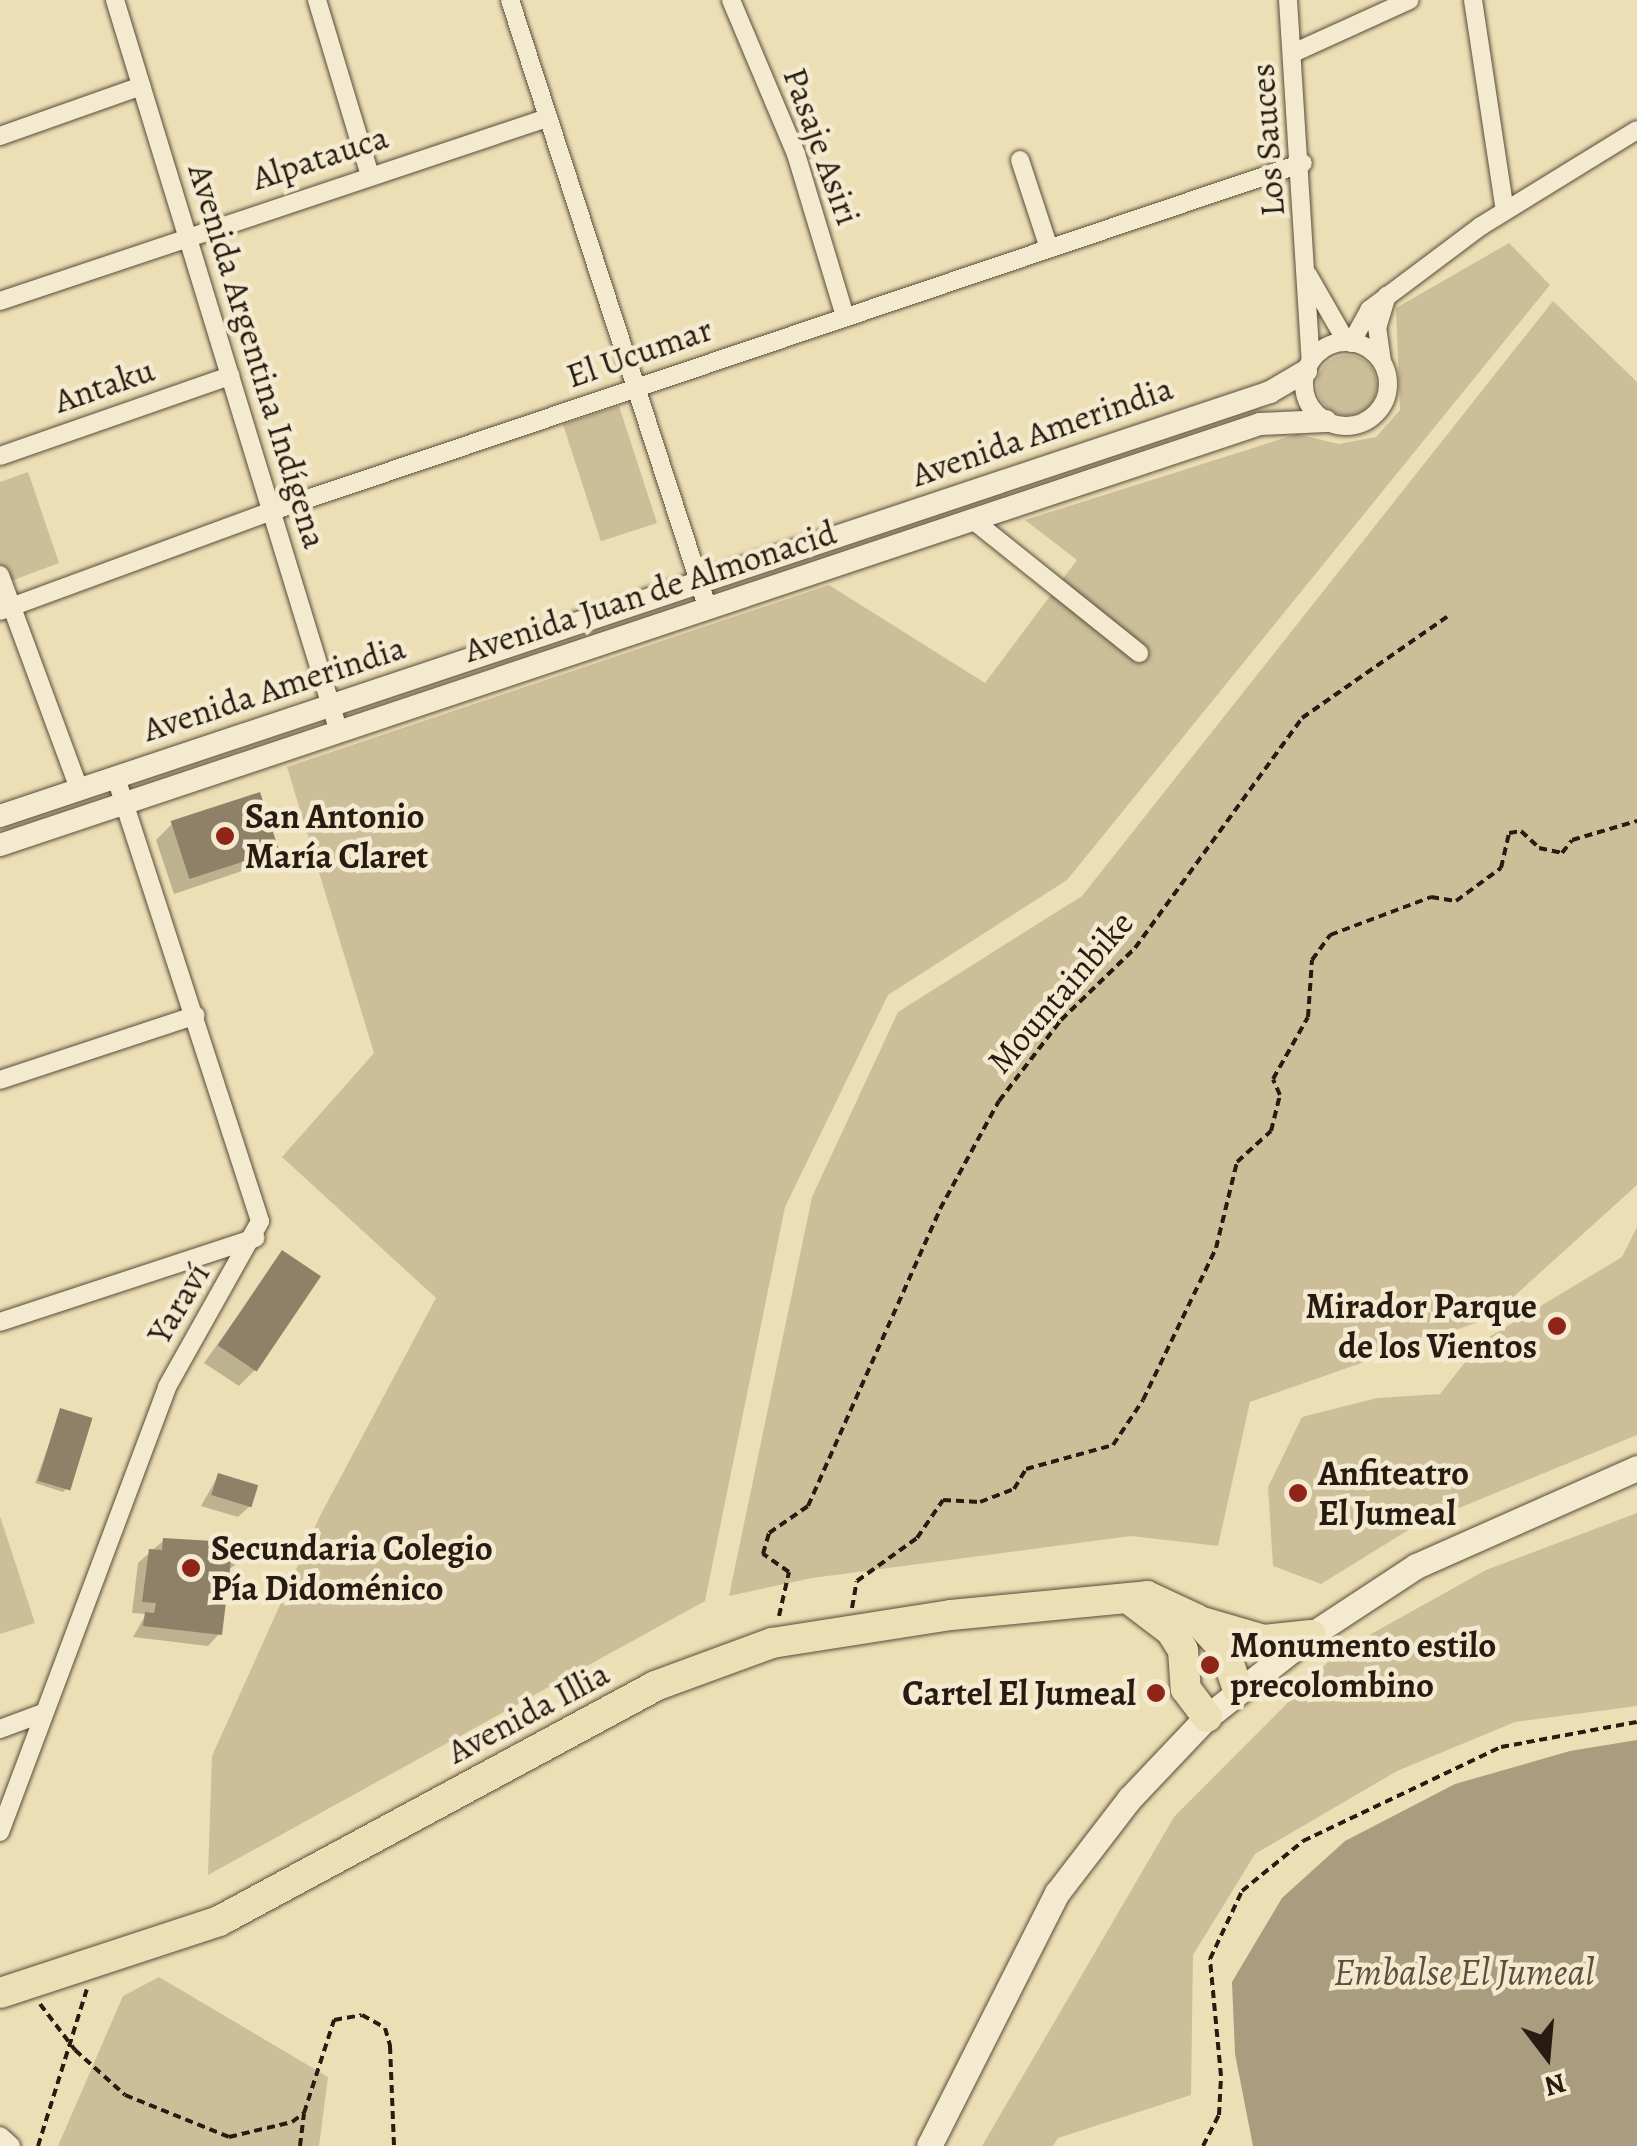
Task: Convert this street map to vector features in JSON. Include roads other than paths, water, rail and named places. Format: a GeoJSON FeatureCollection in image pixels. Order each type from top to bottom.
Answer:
{"type":"FeatureCollection","features":[{"type":"Feature","properties":{"kind":"main road"},"geometry":{"type":"LineString","coordinates":[[929,2146],[1057,1892],[1130,1798],[1207,1717],[1311,1635],[1457,1543],[1637,1468]]}},
{"type":"Feature","properties":{"kind":"main road"},"geometry":{"type":"LineString","coordinates":[[1122,1596],[1172,1631],[1183,1650],[1186,1689],[1207,1717]]}},
{"type":"Feature","properties":{"kind":"main road","name":"Avenida Illia"},"geometry":{"type":"LineString","coordinates":[[12,1989],[234,1914],[691,1670],[772,1643],[849,1628],[1122,1596],[1168,1602],[1196,1619],[1264,1640],[1311,1635]]}},
{"type":"Feature","properties":{"kind":"main road","name":"Avenida Illia"},"geometry":{"type":"LineString","coordinates":[[1196,1619],[1224,1649],[1238,1690]]}},
{"type":"Feature","properties":{"kind":"street","name":"Avenida Argentina Indígena"},"geometry":{"type":"LineString","coordinates":[[115,0],[339,732]]}},
{"type":"Feature","properties":{"kind":"street"},"geometry":{"type":"LineString","coordinates":[[317,0],[370,175]]}},
{"type":"Feature","properties":{"kind":"street"},"geometry":{"type":"LineString","coordinates":[[510,0],[708,609]]}},
{"type":"Feature","properties":{"kind":"street","name":"Pasaje Asiri"},"geometry":{"type":"LineString","coordinates":[[732,0],[796,154],[845,316]]}},
{"type":"Feature","properties":{"kind":"street","name":"Los Sauces"},"geometry":{"type":"LineString","coordinates":[[1288,0],[1302,163],[1308,366]]}},
{"type":"Feature","properties":{"kind":"street"},"geometry":{"type":"LineString","coordinates":[[1293,53],[1410,0]]}},
{"type":"Feature","properties":{"kind":"street"},"geometry":{"type":"LineString","coordinates":[[1474,0],[1504,211]]}},
{"type":"Feature","properties":{"kind":"street"},"geometry":{"type":"LineString","coordinates":[[0,136],[141,86]]}},
{"type":"Feature","properties":{"kind":"street","name":"Alpatauca"},"geometry":{"type":"LineString","coordinates":[[0,300],[186,234],[548,118]]}},
{"type":"Feature","properties":{"kind":"street"},"geometry":{"type":"LineString","coordinates":[[1388,296],[1377,328],[1388,389],[1376,413],[1352,426],[1326,421],[1309,405],[1308,366],[1348,342],[1369,310],[1388,296],[1504,211],[1637,130]]}},
{"type":"Feature","properties":{"kind":"street"},"geometry":{"type":"LineString","coordinates":[[1020,160],[1049,248]]}},
{"type":"Feature","properties":{"kind":"street","name":"El Ucumar"},"geometry":{"type":"LineString","coordinates":[[6,609],[272,511],[1302,163]]}},
{"type":"Feature","properties":{"kind":"street","name":"Los Sauces"},"geometry":{"type":"LineString","coordinates":[[1308,275],[1348,342]]}},
{"type":"Feature","properties":{"kind":"street"},"geometry":{"type":"LineString","coordinates":[[1348,342],[1383,364]]}},
{"type":"Feature","properties":{"kind":"street","name":"Avenida Amerindia"},"geometry":{"type":"LineString","coordinates":[[0,816],[1270,392],[1308,366]]}},
{"type":"Feature","properties":{"kind":"street","name":"Antaku"},"geometry":{"type":"LineString","coordinates":[[0,456],[230,376]]}},
{"type":"Feature","properties":{"kind":"street","name":"Avenida Juan de Almonacid"},"geometry":{"type":"LineString","coordinates":[[0,846],[1260,424],[1326,421]]}},
{"type":"Feature","properties":{"kind":"street"},"geometry":{"type":"LineString","coordinates":[[973,520],[1139,653]]}},
{"type":"Feature","properties":{"kind":"street"},"geometry":{"type":"LineString","coordinates":[[0,576],[6,609],[80,789]]}},
{"type":"Feature","properties":{"kind":"street"},"geometry":{"type":"LineString","coordinates":[[0,1322],[256,1238],[260,1206],[116,777]]}},
{"type":"Feature","properties":{"kind":"street"},"geometry":{"type":"LineString","coordinates":[[0,1080],[196,1015]]}},
{"type":"Feature","properties":{"kind":"street","name":"Yaraví"},"geometry":{"type":"LineString","coordinates":[[0,1832],[167,1386],[256,1238]]}},
{"type":"Feature","properties":{"kind":"street"},"geometry":{"type":"LineString","coordinates":[[0,1728],[44,1714]]}},
{"type":"Feature","properties":{"kind":"street"},"geometry":{"type":"LineString","coordinates":[[0,2136],[11,2146]]}},
{"type":"Feature","properties":{"kind":"water","name":"Embalse El Jumeal"},"geometry":{"type":"Polygon","coordinates":[[[1637,1740],[1637,2146],[1253,2146],[1235,2054],[1232,1982],[1282,1898],[1345,1841],[1455,1784],[1570,1751],[1637,1740]]]}},
{"type":"Feature","properties":{"kind":"place","name":"San Antonio María Claret"},"geometry":{"type":"Point","coordinates":[225,836]}},
{"type":"Feature","properties":{"kind":"place","name":"Mirador Parque de los Vientos"},"geometry":{"type":"Point","coordinates":[1557,1326]}},
{"type":"Feature","properties":{"kind":"place","name":"Anfiteatro El Jumeal"},"geometry":{"type":"Point","coordinates":[1298,1493]}},
{"type":"Feature","properties":{"kind":"place","name":"Secundaria Colegio Pía Didoménico"},"geometry":{"type":"Point","coordinates":[191,1568]}},
{"type":"Feature","properties":{"kind":"place","name":"Monumento estilo precolombino"},"geometry":{"type":"Point","coordinates":[1210,1665]}},
{"type":"Feature","properties":{"kind":"place","name":"Cartel El Jumeal"},"geometry":{"type":"Point","coordinates":[1156,1693]}}]}
